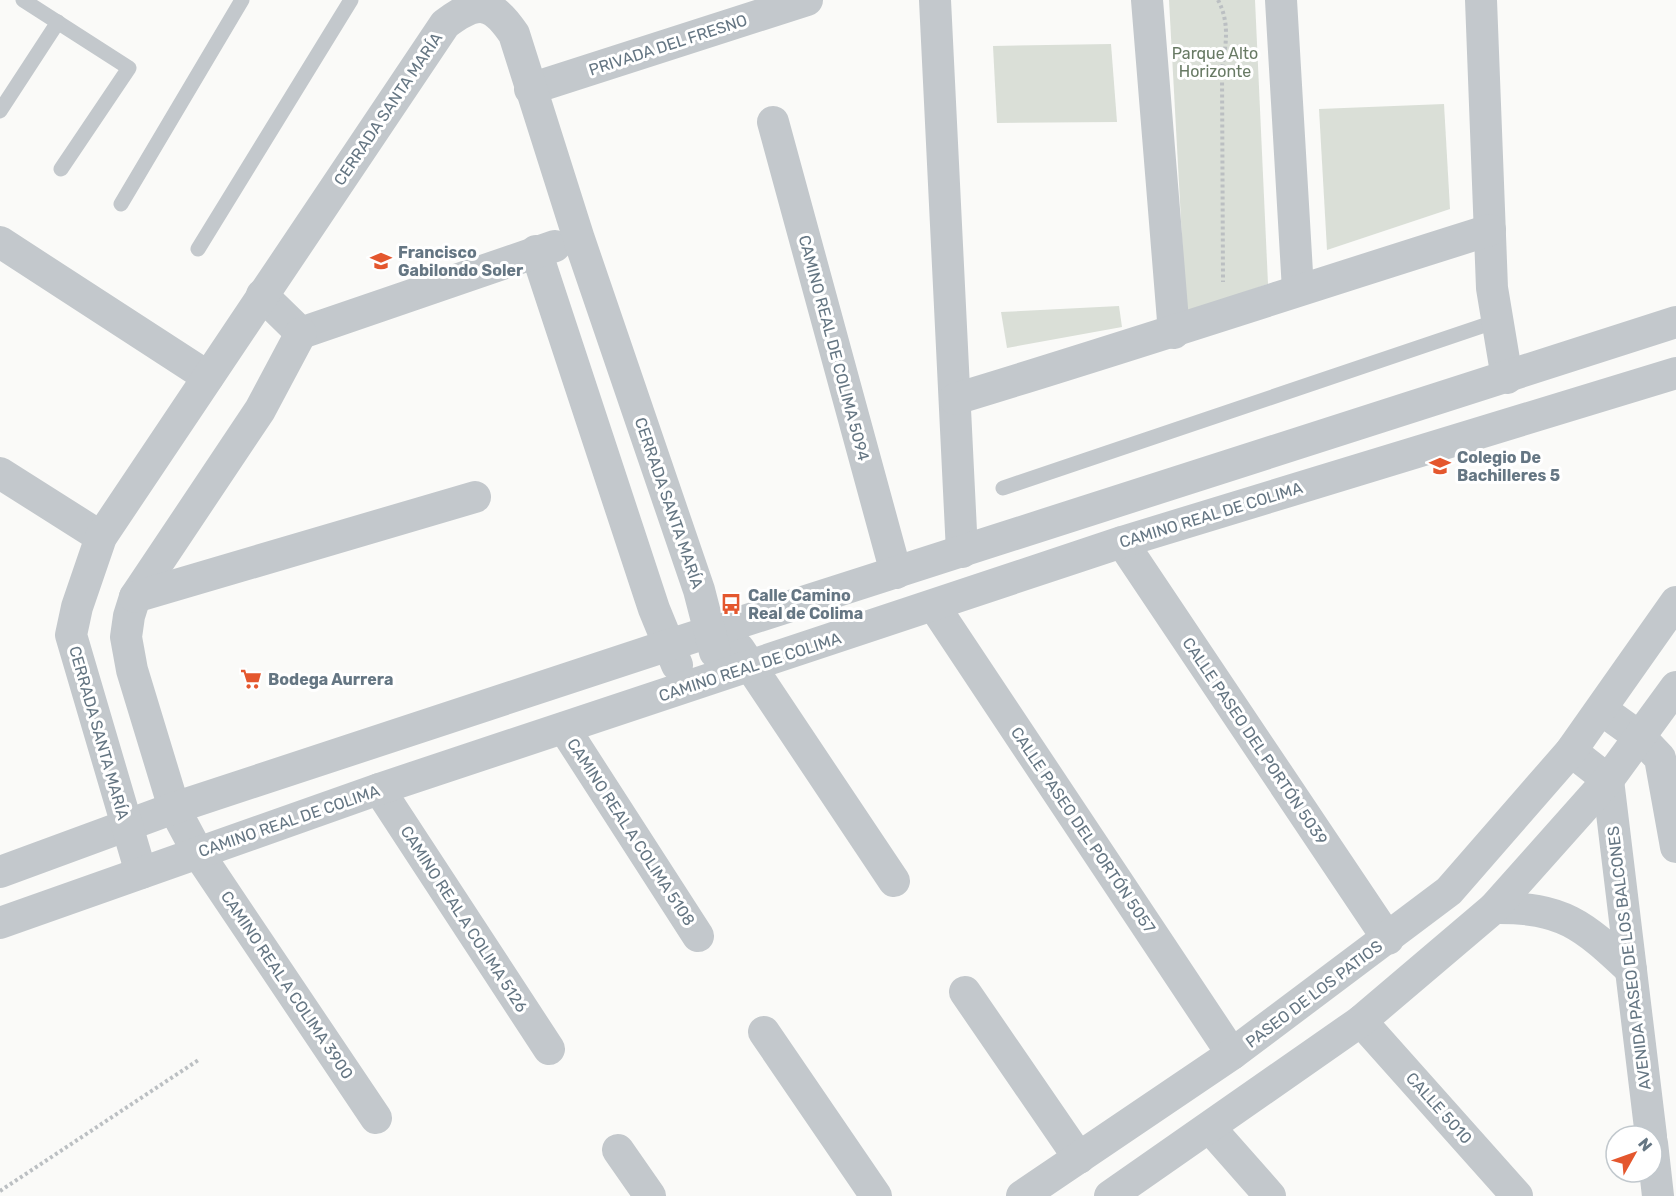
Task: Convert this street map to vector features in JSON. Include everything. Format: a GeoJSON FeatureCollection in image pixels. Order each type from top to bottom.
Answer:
{"type":"FeatureCollection","features":[{"type":"Feature","properties":{"kind":"street","name":"PRIVADA DEL FRESNO"},"geometry":{"type":"LineString","coordinates":[[530,89],[807,0]]}},
{"type":"Feature","properties":{"kind":"street"},"geometry":{"type":"LineString","coordinates":[[935,0],[962,552]]}},
{"type":"Feature","properties":{"kind":"street"},"geometry":{"type":"LineString","coordinates":[[1148,0],[1174,333]]}},
{"type":"Feature","properties":{"kind":"street"},"geometry":{"type":"LineString","coordinates":[[1281,0],[1298,290]]}},
{"type":"Feature","properties":{"kind":"street"},"geometry":{"type":"LineString","coordinates":[[1481,0],[1492,288],[1507,378]]}},
{"type":"Feature","properties":{"kind":"street","name":"CERRADA SANTA MARÍA"},"geometry":{"type":"LineString","coordinates":[[141,873],[71,635],[76,607],[101,537],[445,24],[472,5],[486,6],[501,14],[514,34],[579,239],[699,590],[736,672],[894,881]]}},
{"type":"Feature","properties":{"kind":"street","name":"CAMINO REAL DE COLIMA 5094"},"geometry":{"type":"LineString","coordinates":[[773,122],[896,573]]}},
{"type":"Feature","properties":{"kind":"street"},"geometry":{"type":"LineString","coordinates":[[955,399],[1174,333],[1224,313],[1491,230]]}},
{"type":"Feature","properties":{"kind":"street"},"geometry":{"type":"LineString","coordinates":[[198,853],[174,808],[132,670],[126,637],[135,597],[260,410],[302,333],[536,251],[579,239]]}},
{"type":"Feature","properties":{"kind":"street"},"geometry":{"type":"LineString","coordinates":[[0,242],[208,377]]}},
{"type":"Feature","properties":{"kind":"street"},"geometry":{"type":"LineString","coordinates":[[536,251],[654,609],[686,688]]}},
{"type":"Feature","properties":{"kind":"street"},"geometry":{"type":"LineString","coordinates":[[262,295],[302,333]]}},
{"type":"Feature","properties":{"kind":"street"},"geometry":{"type":"LineString","coordinates":[[0,872],[174,808],[669,645],[1449,397],[1676,322]]}},
{"type":"Feature","properties":{"kind":"street","name":"CAMINO REAL DE COLIMA"},"geometry":{"type":"LineString","coordinates":[[0,923],[379,789],[1122,542],[1676,373]]}},
{"type":"Feature","properties":{"kind":"street"},"geometry":{"type":"LineString","coordinates":[[1449,397],[1461,438]]}},
{"type":"Feature","properties":{"kind":"street"},"geometry":{"type":"LineString","coordinates":[[0,473],[101,537]]}},
{"type":"Feature","properties":{"kind":"street"},"geometry":{"type":"LineString","coordinates":[[135,597],[475,497]]}},
{"type":"Feature","properties":{"kind":"street","name":"CALLE PASEO DEL PORTÓN 5039"},"geometry":{"type":"LineString","coordinates":[[1122,542],[1388,939]]}},
{"type":"Feature","properties":{"kind":"street"},"geometry":{"type":"LineString","coordinates":[[1608,780],[1571,751],[1676,602]]}},
{"type":"Feature","properties":{"kind":"street","name":"CALLE PASEO DEL PORTÓN 5057"},"geometry":{"type":"LineString","coordinates":[[934,606],[1232,1054]]}},
{"type":"Feature","properties":{"kind":"street"},"geometry":{"type":"LineString","coordinates":[[1110,1196],[1361,1021],[1494,908],[1608,780],[1641,738],[1676,687]]}},
{"type":"Feature","properties":{"kind":"street"},"geometry":{"type":"LineString","coordinates":[[1602,710],[1641,738],[1660,758],[1672,799],[1676,847]]}},
{"type":"Feature","properties":{"kind":"street","name":"CAMINO REAL A COLIMA 5108"},"geometry":{"type":"LineString","coordinates":[[564,728],[698,936]]}},
{"type":"Feature","properties":{"kind":"street","name":"PASEO DE LOS PATIOS"},"geometry":{"type":"LineString","coordinates":[[1022,1196],[1232,1054],[1449,891],[1571,751]]}},
{"type":"Feature","properties":{"kind":"street","name":"AVENIDA PASEO DE LOS BALCONES"},"geometry":{"type":"LineString","coordinates":[[1608,780],[1650,1124]]}},
{"type":"Feature","properties":{"kind":"street","name":"CAMINO REAL A COLIMA 5126"},"geometry":{"type":"LineString","coordinates":[[379,789],[549,1049]]}},
{"type":"Feature","properties":{"kind":"street","name":"CAMINO REAL A COLIMA 3900"},"geometry":{"type":"LineString","coordinates":[[198,853],[376,1118]]}},
{"type":"Feature","properties":{"kind":"street"},"geometry":{"type":"LineString","coordinates":[[1494,908],[1535,910],[1577,925],[1593,934],[1631,970]]}},
{"type":"Feature","properties":{"kind":"street"},"geometry":{"type":"LineString","coordinates":[[965,992],[1080,1158]]}},
{"type":"Feature","properties":{"kind":"street","name":"CALLE 5010"},"geometry":{"type":"LineString","coordinates":[[1361,1021],[1517,1196]]}},
{"type":"Feature","properties":{"kind":"street"},"geometry":{"type":"LineString","coordinates":[[765,1032],[876,1196]]}},
{"type":"Feature","properties":{"kind":"street"},"geometry":{"type":"LineString","coordinates":[[1210,1128],[1270,1196]]}},
{"type":"Feature","properties":{"kind":"street"},"geometry":{"type":"LineString","coordinates":[[618,1150],[650,1196]]}},
{"type":"Feature","properties":{"kind":"lane"},"geometry":{"type":"LineString","coordinates":[[23,0],[129,68],[61,169]]}},
{"type":"Feature","properties":{"kind":"lane"},"geometry":{"type":"LineString","coordinates":[[121,204],[242,0]]}},
{"type":"Feature","properties":{"kind":"lane"},"geometry":{"type":"LineString","coordinates":[[198,249],[351,0]]}},
{"type":"Feature","properties":{"kind":"lane"},"geometry":{"type":"LineString","coordinates":[[0,111],[58,22]]}},
{"type":"Feature","properties":{"kind":"lane"},"geometry":{"type":"LineString","coordinates":[[1003,488],[1497,321]]}},
{"type":"Feature","properties":{"kind":"path"},"geometry":{"type":"LineString","coordinates":[[1218,0],[1226,16],[1227,40],[1222,69],[1221,241],[1224,313]]}},
{"type":"Feature","properties":{"kind":"path"},"geometry":{"type":"LineString","coordinates":[[0,1191],[200,1059]]}},
{"type":"Feature","properties":{"kind":"green space","name":"Parque Alto Horizonte"},"geometry":{"type":"Polygon","coordinates":[[[1169,0],[1255,0],[1268,284],[1186,312],[1169,0]]]}},
{"type":"Feature","properties":{"kind":"green space"},"geometry":{"type":"Polygon","coordinates":[[[1111,44],[1117,122],[997,123],[993,46],[1111,44]]]}},
{"type":"Feature","properties":{"kind":"green space"},"geometry":{"type":"Polygon","coordinates":[[[1444,104],[1450,209],[1327,250],[1319,109],[1444,104]]]}},
{"type":"Feature","properties":{"kind":"green space"},"geometry":{"type":"Polygon","coordinates":[[[1119,306],[1122,327],[1007,348],[1001,312],[1119,306]]]}},
{"type":"Feature","properties":{"kind":"place","name":"Francisco Gabilondo Soler"},"geometry":{"type":"Point","coordinates":[381,261]}},
{"type":"Feature","properties":{"kind":"place","name":"Colegio De Bachilleres 5"},"geometry":{"type":"Point","coordinates":[1440,466]}},
{"type":"Feature","properties":{"kind":"place","name":"Calle Camino Real de Colima"},"geometry":{"type":"Point","coordinates":[731,604]}},
{"type":"Feature","properties":{"kind":"place","name":"Bodega Aurrera"},"geometry":{"type":"Point","coordinates":[251,679]}}]}
